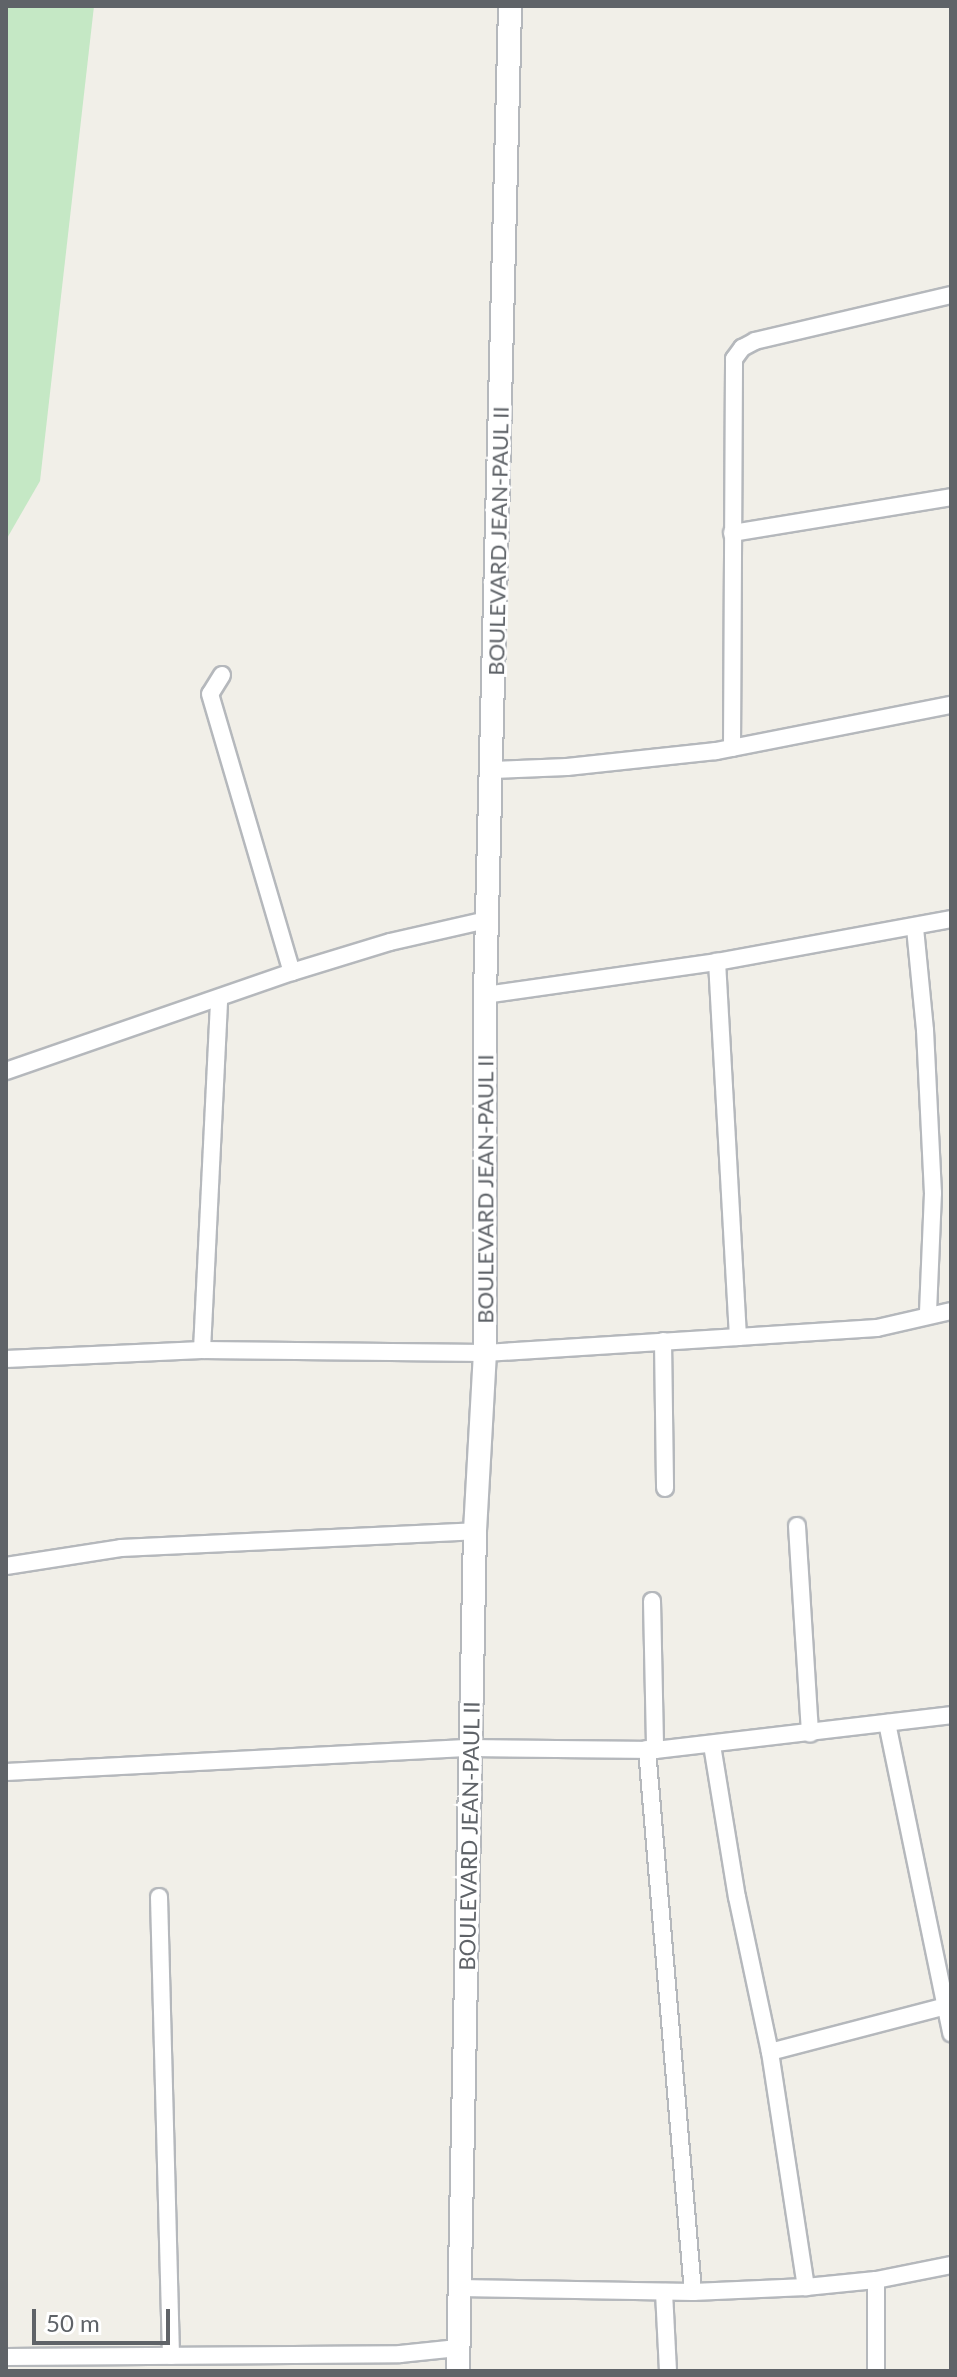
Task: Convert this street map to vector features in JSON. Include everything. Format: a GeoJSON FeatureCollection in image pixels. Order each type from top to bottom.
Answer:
{"type":"FeatureCollection","features":[{"type":"Feature","properties":{"kind":"main road","name":"BOULEVARD JEAN-PAUL II"},"geometry":{"type":"LineString","coordinates":[[458,2371],[475,1531],[485,1353],[485,995],[510,6]]}},
{"type":"Feature","properties":{"kind":"street"},"geometry":{"type":"LineString","coordinates":[[732,748],[734,359],[742,348],[755,341],[951,295]]}},
{"type":"Feature","properties":{"kind":"street"},"geometry":{"type":"LineString","coordinates":[[732,533],[951,497]]}},
{"type":"Feature","properties":{"kind":"street"},"geometry":{"type":"LineString","coordinates":[[222,675],[210,694],[292,972]]}},
{"type":"Feature","properties":{"kind":"street"},"geometry":{"type":"LineString","coordinates":[[493,770],[592,764],[732,748],[951,705]]}},
{"type":"Feature","properties":{"kind":"street"},"geometry":{"type":"LineString","coordinates":[[485,995],[717,962],[951,919]]}},
{"type":"Feature","properties":{"kind":"street"},"geometry":{"type":"LineString","coordinates":[[6,1071],[219,1000],[292,972],[390,942],[487,920]]}},
{"type":"Feature","properties":{"kind":"street"},"geometry":{"type":"LineString","coordinates":[[915,928],[925,1030],[933,1193],[928,1314]]}},
{"type":"Feature","properties":{"kind":"street"},"geometry":{"type":"LineString","coordinates":[[717,962],[738,1337]]}},
{"type":"Feature","properties":{"kind":"street"},"geometry":{"type":"LineString","coordinates":[[202,1350],[219,1000]]}},
{"type":"Feature","properties":{"kind":"street"},"geometry":{"type":"LineString","coordinates":[[6,1359],[202,1350],[485,1353],[877,1328],[951,1311]]}},
{"type":"Feature","properties":{"kind":"street"},"geometry":{"type":"LineString","coordinates":[[663,1341],[665,1488]]}},
{"type":"Feature","properties":{"kind":"street"},"geometry":{"type":"LineString","coordinates":[[797,1526],[810,1734]]}},
{"type":"Feature","properties":{"kind":"street"},"geometry":{"type":"LineString","coordinates":[[6,1566],[121,1548],[475,1531]]}},
{"type":"Feature","properties":{"kind":"street"},"geometry":{"type":"LineString","coordinates":[[652,1601],[651,1749],[693,2292]]}},
{"type":"Feature","properties":{"kind":"street"},"geometry":{"type":"LineString","coordinates":[[6,1772],[470,1748],[651,1749],[810,1734],[951,1715]]}},
{"type":"Feature","properties":{"kind":"street"},"geometry":{"type":"LineString","coordinates":[[887,1723],[948,2005],[951,2033]]}},
{"type":"Feature","properties":{"kind":"street"},"geometry":{"type":"LineString","coordinates":[[712,1745],[737,1897],[770,2052],[806,2287]]}},
{"type":"Feature","properties":{"kind":"street"},"geometry":{"type":"LineString","coordinates":[[159,1897],[171,2356]]}},
{"type":"Feature","properties":{"kind":"street"},"geometry":{"type":"LineString","coordinates":[[770,2052],[948,2005]]}},
{"type":"Feature","properties":{"kind":"street"},"geometry":{"type":"LineString","coordinates":[[459,2288],[693,2292],[806,2287],[876,2280],[951,2265]]}},
{"type":"Feature","properties":{"kind":"street"},"geometry":{"type":"LineString","coordinates":[[876,2280],[876,2371]]}},
{"type":"Feature","properties":{"kind":"street"},"geometry":{"type":"LineString","coordinates":[[664,2292],[668,2371]]}},
{"type":"Feature","properties":{"kind":"street"},"geometry":{"type":"LineString","coordinates":[[6,2357],[400,2354],[458,2348]]}},
{"type":"Feature","properties":{"kind":"green space"},"geometry":{"type":"Polygon","coordinates":[[[6,6],[94,6],[40,481],[6,540],[6,6]]]}}]}
